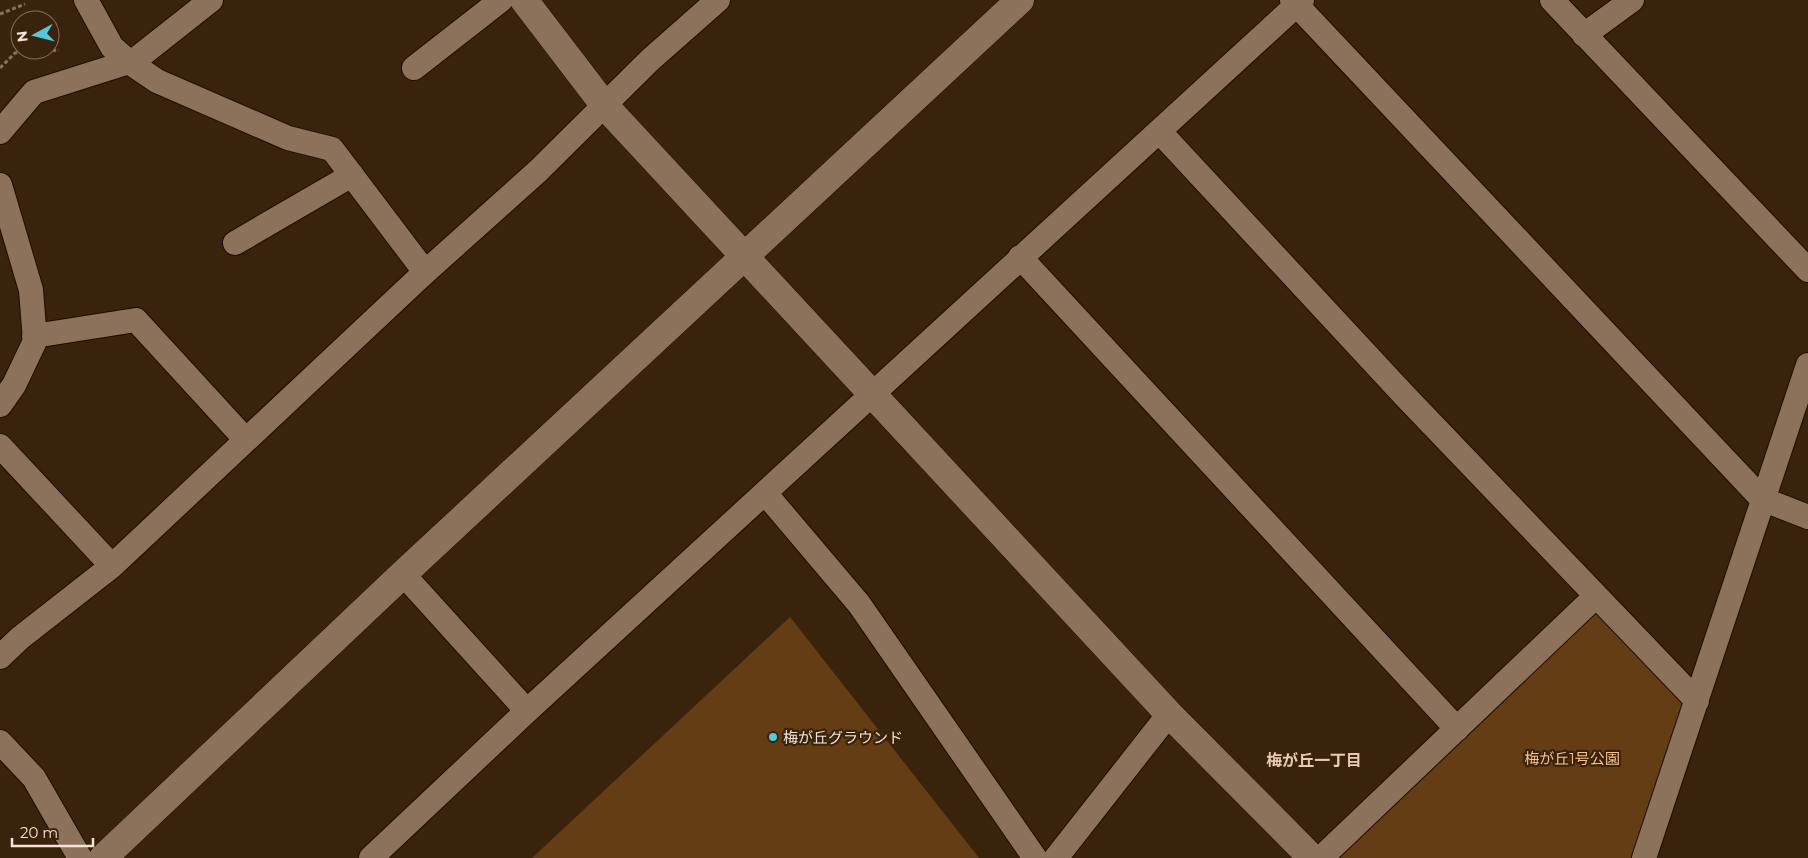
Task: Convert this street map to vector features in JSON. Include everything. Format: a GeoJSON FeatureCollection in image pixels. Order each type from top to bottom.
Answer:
{"type":"FeatureCollection","features":[{"type":"Feature","properties":{"kind":"street"},"geometry":{"type":"LineString","coordinates":[[86,0],[112,47],[129,62],[157,81],[288,138],[332,149],[425,272]]}},
{"type":"Feature","properties":{"kind":"street"},"geometry":{"type":"LineString","coordinates":[[0,132],[34,92],[135,60],[211,0]]}},
{"type":"Feature","properties":{"kind":"street"},"geometry":{"type":"LineString","coordinates":[[414,68],[501,0]]}},
{"type":"Feature","properties":{"kind":"street"},"geometry":{"type":"LineString","coordinates":[[524,0],[605,106],[1169,714],[1312,858]]}},
{"type":"Feature","properties":{"kind":"street"},"geometry":{"type":"LineString","coordinates":[[0,657],[20,638],[112,566],[425,272],[538,171],[650,60],[718,0]]}},
{"type":"Feature","properties":{"kind":"street"},"geometry":{"type":"LineString","coordinates":[[103,858],[403,574],[745,258],[1020,0]]}},
{"type":"Feature","properties":{"kind":"street"},"geometry":{"type":"LineString","coordinates":[[1552,0],[1808,270]]}},
{"type":"Feature","properties":{"kind":"street"},"geometry":{"type":"LineString","coordinates":[[1584,35],[1632,0]]}},
{"type":"Feature","properties":{"kind":"street"},"geometry":{"type":"LineString","coordinates":[[371,858],[527,711],[1297,2],[1762,499],[1808,517]]}},
{"type":"Feature","properties":{"kind":"street"},"geometry":{"type":"LineString","coordinates":[[1159,131],[1404,395],[1696,701]]}},
{"type":"Feature","properties":{"kind":"street"},"geometry":{"type":"LineString","coordinates":[[235,243],[352,175]]}},
{"type":"Feature","properties":{"kind":"street"},"geometry":{"type":"LineString","coordinates":[[0,185],[31,290],[35,341],[14,385],[0,405]]}},
{"type":"Feature","properties":{"kind":"street"},"geometry":{"type":"LineString","coordinates":[[1020,257],[1458,728]]}},
{"type":"Feature","properties":{"kind":"street"},"geometry":{"type":"LineString","coordinates":[[34,336],[136,320],[246,440]]}},
{"type":"Feature","properties":{"kind":"street"},"geometry":{"type":"LineString","coordinates":[[1644,858],[1762,499],[1808,366]]}},
{"type":"Feature","properties":{"kind":"street"},"geometry":{"type":"LineString","coordinates":[[0,446],[112,566]]}},
{"type":"Feature","properties":{"kind":"street"},"geometry":{"type":"LineString","coordinates":[[765,493],[859,604],[1035,858]]}},
{"type":"Feature","properties":{"kind":"street"},"geometry":{"type":"LineString","coordinates":[[403,574],[527,711]]}},
{"type":"Feature","properties":{"kind":"street"},"geometry":{"type":"LineString","coordinates":[[1321,858],[1596,596]]}},
{"type":"Feature","properties":{"kind":"street"},"geometry":{"type":"LineString","coordinates":[[1056,858],[1169,714]]}},
{"type":"Feature","properties":{"kind":"street"},"geometry":{"type":"LineString","coordinates":[[0,742],[34,778],[80,858]]}},
{"type":"Feature","properties":{"kind":"path"},"geometry":{"type":"LineString","coordinates":[[0,14],[26,4]]}},
{"type":"Feature","properties":{"kind":"path"},"geometry":{"type":"LineString","coordinates":[[0,68],[10,57]]}},
{"type":"Feature","properties":{"kind":"green space","name":"梅が丘1号公園"},"geometry":{"type":"Polygon","coordinates":[[[1596,596],[1697,701],[1644,858],[1321,858],[1596,596]]]}},
{"type":"Feature","properties":{"kind":"green space","name":"梅が丘グラウンド"},"geometry":{"type":"Polygon","coordinates":[[[790,617],[979,858],[532,858],[790,617]]]}},
{"type":"Feature","properties":{"kind":"place","name":"梅が丘グラウンド"},"geometry":{"type":"Point","coordinates":[773,737]}},
{"type":"Feature","properties":{"kind":"district","name":"梅が丘一丁目"},"geometry":{"type":"Point","coordinates":[1314,760]}}]}
